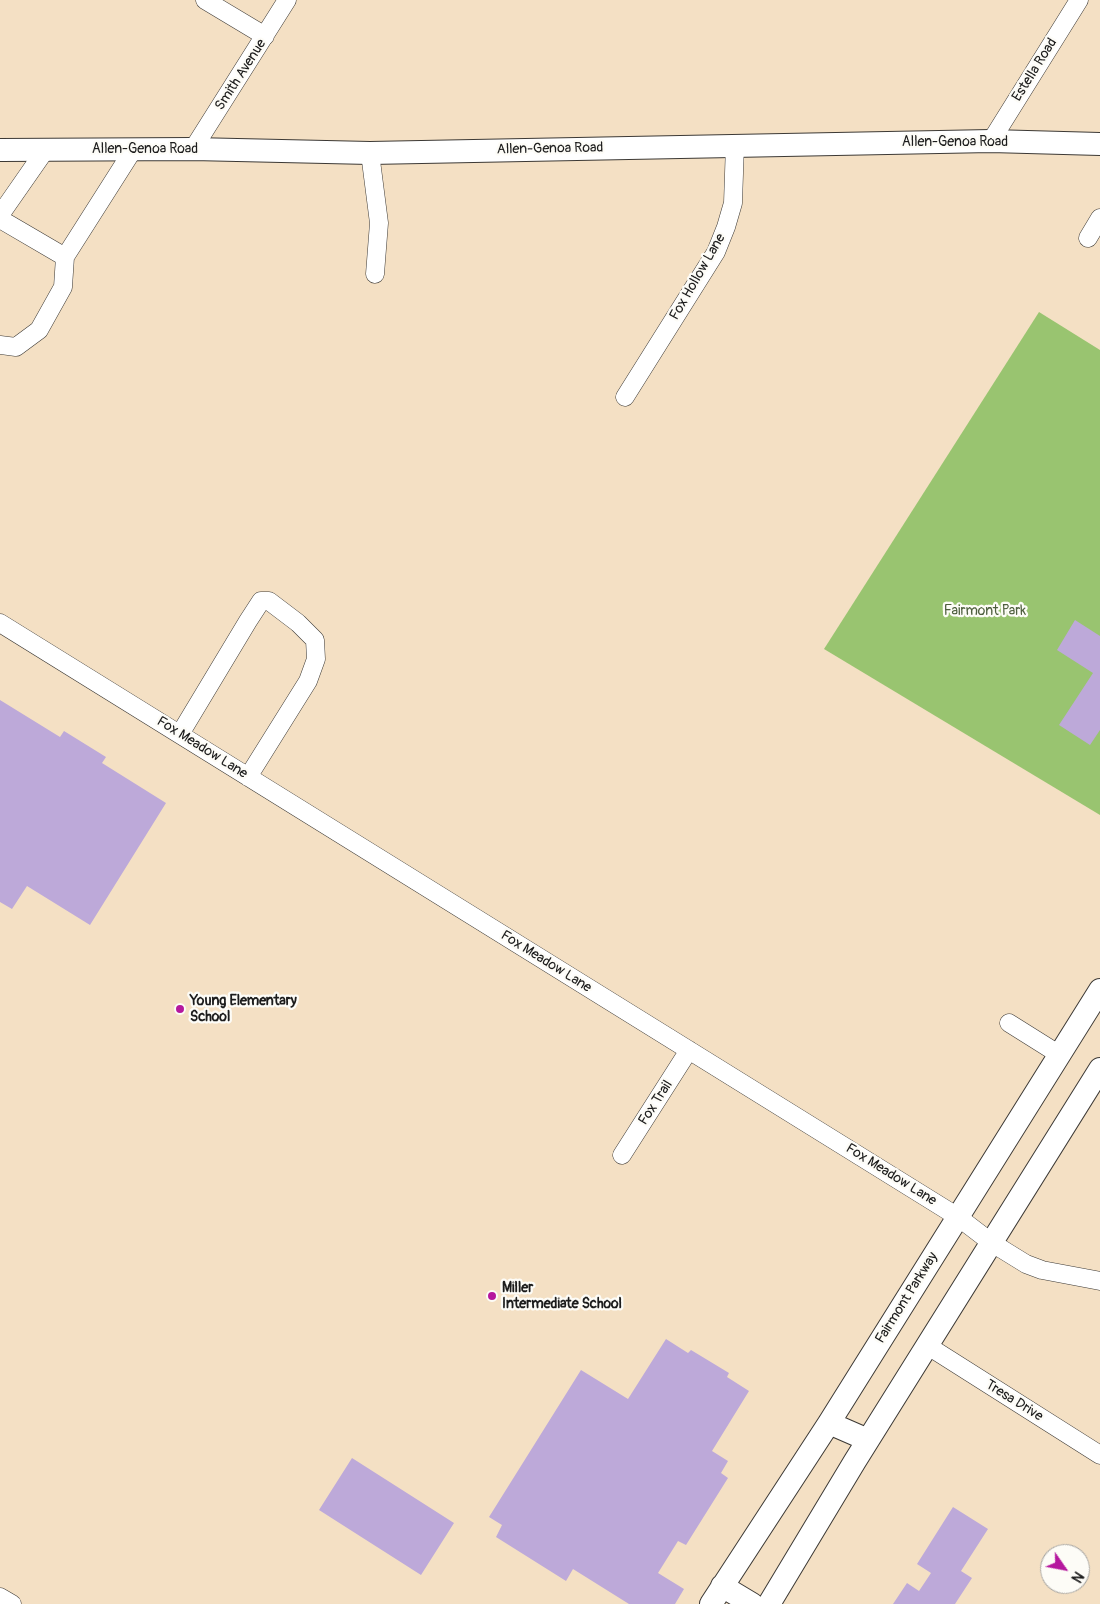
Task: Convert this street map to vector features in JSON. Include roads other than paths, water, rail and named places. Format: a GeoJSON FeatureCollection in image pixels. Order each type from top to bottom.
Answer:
{"type":"FeatureCollection","features":[{"type":"Feature","properties":{"kind":"main road","name":"Allen-Genoa Road"},"geometry":{"type":"LineString","coordinates":[[0,150],[193,149],[370,152],[735,144],[991,141],[1100,144]]}},
{"type":"Feature","properties":{"kind":"main road","name":"Fairmont Parkway"},"geometry":{"type":"LineString","coordinates":[[717,1595],[829,1423],[1100,990]]}},
{"type":"Feature","properties":{"kind":"main road"},"geometry":{"type":"LineString","coordinates":[[769,1604],[868,1440],[1100,1069]]}},
{"type":"Feature","properties":{"kind":"main road"},"geometry":{"type":"LineString","coordinates":[[829,1423],[868,1440]]}},
{"type":"Feature","properties":{"kind":"main road"},"geometry":{"type":"LineString","coordinates":[[717,1595],[752,1604]]}},
{"type":"Feature","properties":{"kind":"street"},"geometry":{"type":"LineString","coordinates":[[205,0],[265,36]]}},
{"type":"Feature","properties":{"kind":"street","name":"Smith Avenue"},"geometry":{"type":"LineString","coordinates":[[193,149],[287,0]]}},
{"type":"Feature","properties":{"kind":"street","name":"Estella Road"},"geometry":{"type":"LineString","coordinates":[[991,141],[1079,0]]}},
{"type":"Feature","properties":{"kind":"street","name":"Fox Hollow Lane"},"geometry":{"type":"LineString","coordinates":[[625,397],[716,252],[726,227],[732,202],[735,144]]}},
{"type":"Feature","properties":{"kind":"street"},"geometry":{"type":"LineString","coordinates":[[0,215],[46,149]]}},
{"type":"Feature","properties":{"kind":"street"},"geometry":{"type":"LineString","coordinates":[[0,345],[16,347],[39,330],[63,287],[66,257],[133,150]]}},
{"type":"Feature","properties":{"kind":"street"},"geometry":{"type":"LineString","coordinates":[[370,152],[379,223],[375,274]]}},
{"type":"Feature","properties":{"kind":"street"},"geometry":{"type":"LineString","coordinates":[[1088,238],[1100,218]]}},
{"type":"Feature","properties":{"kind":"street"},"geometry":{"type":"LineString","coordinates":[[0,219],[66,257]]}},
{"type":"Feature","properties":{"kind":"street"},"geometry":{"type":"LineString","coordinates":[[180,734],[248,621],[262,601],[270,601],[298,623],[315,640],[316,659],[308,682],[248,777]]}},
{"type":"Feature","properties":{"kind":"street","name":"Fox Meadow Lane"},"geometry":{"type":"LineString","coordinates":[[0,623],[958,1217],[992,1243],[1026,1264],[1042,1270],[1100,1281]]}},
{"type":"Feature","properties":{"kind":"street"},"geometry":{"type":"LineString","coordinates":[[1009,1023],[1060,1055]]}},
{"type":"Feature","properties":{"kind":"street","name":"Fox Trail"},"geometry":{"type":"LineString","coordinates":[[622,1155],[689,1050]]}},
{"type":"Feature","properties":{"kind":"street","name":"Tresa Drive"},"geometry":{"type":"LineString","coordinates":[[928,1346],[1100,1455]]}},
{"type":"Feature","properties":{"kind":"street"},"geometry":{"type":"LineString","coordinates":[[0,1597],[12,1604]]}},
{"type":"Feature","properties":{"kind":"place","name":"Young Elementary School"},"geometry":{"type":"Point","coordinates":[180,1009]}},
{"type":"Feature","properties":{"kind":"place","name":"Miller Intermediate School"},"geometry":{"type":"Point","coordinates":[492,1296]}},
{"type":"Feature","properties":{"kind":"park label","name":"Fairmont Park"},"geometry":{"type":"Point","coordinates":[985,611]}}]}
